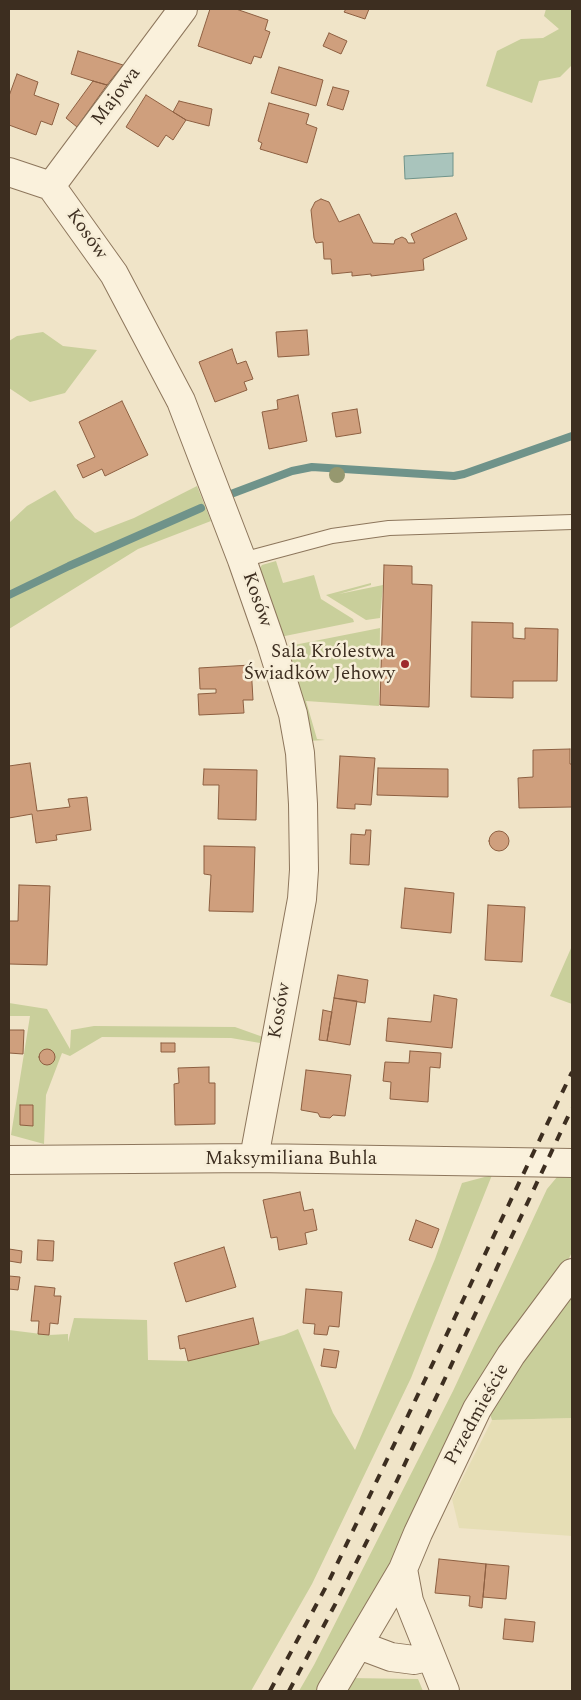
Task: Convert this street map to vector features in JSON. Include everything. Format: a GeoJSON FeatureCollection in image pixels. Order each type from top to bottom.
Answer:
{"type":"FeatureCollection","features":[{"type":"Feature","properties":{"kind":"street","name":"Majowa"},"geometry":{"type":"LineString","coordinates":[[51,186],[183,9]]}},
{"type":"Feature","properties":{"kind":"street"},"geometry":{"type":"LineString","coordinates":[[9,172],[51,186]]}},
{"type":"Feature","properties":{"kind":"street","name":"Kosów"},"geometry":{"type":"LineString","coordinates":[[51,186],[114,274],[181,401],[242,560],[293,714],[300,753],[303,804],[304,870],[302,899],[254,1158]]}},
{"type":"Feature","properties":{"kind":"street","name":"Maksymiliana Buhla"},"geometry":{"type":"LineString","coordinates":[[9,1160],[254,1158],[572,1163]]}},
{"type":"Feature","properties":{"kind":"street","name":"Przedmieście"},"geometry":{"type":"LineString","coordinates":[[331,1691],[403,1569],[418,1532],[477,1409],[511,1355],[572,1273]]}},
{"type":"Feature","properties":{"kind":"street"},"geometry":{"type":"LineString","coordinates":[[403,1569],[409,1601],[446,1691]]}},
{"type":"Feature","properties":{"kind":"street"},"geometry":{"type":"LineString","coordinates":[[359,1645],[391,1656],[414,1660],[431,1656]]}},
{"type":"Feature","properties":{"kind":"lane"},"geometry":{"type":"LineString","coordinates":[[242,560],[332,536],[389,528],[572,522]]}},
{"type":"Feature","properties":{"kind":"shaded area"},"geometry":{"type":"Polygon","coordinates":[[[572,1418],[572,1536],[459,1528],[452,1499],[492,1420],[572,1418]]]}},
{"type":"Feature","properties":{"kind":"green space"},"geometry":{"type":"Polygon","coordinates":[[[546,9],[572,9],[572,65],[560,77],[539,81],[532,103],[486,86],[497,51],[521,39],[543,38],[559,29],[544,16],[546,9]]]}},
{"type":"Feature","properties":{"kind":"green space"},"geometry":{"type":"Polygon","coordinates":[[[43,332],[63,346],[97,350],[65,393],[30,402],[9,388],[9,341],[17,336],[43,332]]]}},
{"type":"Feature","properties":{"kind":"green space"},"geometry":{"type":"Polygon","coordinates":[[[197,486],[211,521],[138,549],[9,629],[9,523],[27,506],[55,490],[75,518],[95,533],[134,518],[197,486]]]}},
{"type":"Feature","properties":{"kind":"green space"},"geometry":{"type":"Polygon","coordinates":[[[276,561],[283,583],[314,575],[321,599],[353,619],[354,622],[280,637],[257,572],[262,565],[276,561]]]}},
{"type":"Feature","properties":{"kind":"green space"},"geometry":{"type":"Polygon","coordinates":[[[371,583],[371,585],[339,594],[383,585],[380,618],[366,620],[326,595],[371,583]]]}},
{"type":"Feature","properties":{"kind":"green space"},"geometry":{"type":"Polygon","coordinates":[[[380,628],[379,706],[306,701],[317,739],[325,740],[308,741],[284,647],[380,628]]]}},
{"type":"Feature","properties":{"kind":"green space"},"geometry":{"type":"Polygon","coordinates":[[[572,946],[572,1004],[550,996],[572,946]]]}},
{"type":"Feature","properties":{"kind":"green space"},"geometry":{"type":"Polygon","coordinates":[[[9,1003],[47,1009],[70,1049],[71,1030],[94,1026],[235,1027],[263,1037],[260,1043],[231,1038],[102,1037],[70,1056],[62,1053],[46,1095],[44,1144],[11,1135],[30,1016],[9,1016],[9,1003]]]}},
{"type":"Feature","properties":{"kind":"green space"},"geometry":{"type":"Polygon","coordinates":[[[492,1175],[411,1378],[312,1584],[251,1691],[9,1691],[9,1330],[49,1335],[68,1334],[68,1342],[74,1318],[147,1320],[148,1360],[188,1361],[284,1335],[298,1329],[333,1413],[355,1450],[435,1259],[462,1183],[492,1175]]]}},
{"type":"Feature","properties":{"kind":"green space"},"geometry":{"type":"Polygon","coordinates":[[[572,1176],[572,1252],[558,1281],[322,1691],[299,1691],[453,1391],[547,1189],[557,1177],[572,1176]]]}},
{"type":"Feature","properties":{"kind":"green space"},"geometry":{"type":"Polygon","coordinates":[[[572,1296],[572,1418],[492,1420],[489,1412],[523,1357],[572,1296]]]}},
{"type":"Feature","properties":{"kind":"green space"},"geometry":{"type":"Polygon","coordinates":[[[348,1678],[418,1679],[423,1691],[341,1691],[348,1678]]]}},
{"type":"Feature","properties":{"kind":"water"},"geometry":{"type":"Polygon","coordinates":[[[453,153],[453,176],[405,179],[404,156],[453,153]]]}},
{"type":"Feature","properties":{"kind":"building"},"geometry":{"type":"Polygon","coordinates":[[[210,9],[236,9],[268,20],[265,30],[270,32],[261,58],[254,56],[251,64],[198,46],[210,9]]]}},
{"type":"Feature","properties":{"kind":"building"},"geometry":{"type":"Polygon","coordinates":[[[346,9],[369,9],[365,19],[344,12],[346,9]]]}},
{"type":"Feature","properties":{"kind":"building"},"geometry":{"type":"Polygon","coordinates":[[[329,33],[347,41],[341,54],[323,46],[329,33]]]}},
{"type":"Feature","properties":{"kind":"building"},"geometry":{"type":"Polygon","coordinates":[[[78,51],[123,65],[107,85],[93,81],[71,74],[78,51]]]}},
{"type":"Feature","properties":{"kind":"building"},"geometry":{"type":"Polygon","coordinates":[[[279,67],[323,80],[316,106],[271,93],[279,67]]]}},
{"type":"Feature","properties":{"kind":"building"},"geometry":{"type":"Polygon","coordinates":[[[17,74],[38,82],[34,95],[59,104],[52,125],[41,121],[36,135],[9,125],[9,96],[17,74]]]}},
{"type":"Feature","properties":{"kind":"building"},"geometry":{"type":"Polygon","coordinates":[[[93,81],[107,85],[77,127],[66,118],[93,81]]]}},
{"type":"Feature","properties":{"kind":"building"},"geometry":{"type":"Polygon","coordinates":[[[333,87],[349,91],[343,110],[327,105],[333,87]]]}},
{"type":"Feature","properties":{"kind":"building"},"geometry":{"type":"Polygon","coordinates":[[[146,95],[186,120],[173,140],[166,135],[158,147],[126,127],[146,95]]]}},
{"type":"Feature","properties":{"kind":"building"},"geometry":{"type":"Polygon","coordinates":[[[179,101],[212,109],[209,126],[186,120],[173,112],[179,101]]]}},
{"type":"Feature","properties":{"kind":"building"},"geometry":{"type":"Polygon","coordinates":[[[269,103],[309,114],[306,124],[317,128],[307,163],[260,149],[262,143],[258,141],[269,103]]]}},
{"type":"Feature","properties":{"kind":"building"},"geometry":{"type":"Polygon","coordinates":[[[321,199],[329,202],[339,222],[359,214],[373,243],[394,244],[395,240],[402,237],[408,243],[415,243],[411,234],[456,213],[467,239],[423,259],[424,270],[371,276],[371,274],[352,276],[352,272],[332,274],[331,259],[324,259],[323,242],[316,243],[314,238],[311,210],[315,202],[321,199]]]}},
{"type":"Feature","properties":{"kind":"building"},"geometry":{"type":"Polygon","coordinates":[[[307,330],[309,355],[278,357],[276,332],[307,330]]]}},
{"type":"Feature","properties":{"kind":"building"},"geometry":{"type":"Polygon","coordinates":[[[232,349],[237,364],[246,361],[253,379],[244,382],[247,390],[215,402],[199,362],[232,349]]]}},
{"type":"Feature","properties":{"kind":"building"},"geometry":{"type":"Polygon","coordinates":[[[298,395],[307,441],[269,449],[262,412],[278,409],[277,400],[298,395]]]}},
{"type":"Feature","properties":{"kind":"building"},"geometry":{"type":"Polygon","coordinates":[[[122,401],[148,455],[105,476],[102,469],[83,478],[77,465],[95,457],[79,422],[122,401]]]}},
{"type":"Feature","properties":{"kind":"building"},"geometry":{"type":"Polygon","coordinates":[[[357,409],[361,433],[336,437],[332,413],[357,409]]]}},
{"type":"Feature","properties":{"kind":"building","name":"Sala Królestwa Świadków Jehowy"},"geometry":{"type":"Polygon","coordinates":[[[384,565],[412,566],[412,584],[432,585],[429,707],[380,705],[384,565]]]}},
{"type":"Feature","properties":{"kind":"building"},"geometry":{"type":"Polygon","coordinates":[[[472,622],[513,623],[513,638],[525,639],[525,628],[558,629],[557,681],[513,681],[513,698],[471,697],[472,622]]]}},
{"type":"Feature","properties":{"kind":"building"},"geometry":{"type":"Polygon","coordinates":[[[251,665],[253,700],[243,700],[244,713],[199,715],[198,694],[216,693],[216,689],[200,689],[199,668],[251,665]]]}},
{"type":"Feature","properties":{"kind":"building"},"geometry":{"type":"Polygon","coordinates":[[[570,749],[572,807],[519,808],[518,778],[533,777],[533,750],[570,749]]]}},
{"type":"Feature","properties":{"kind":"building"},"geometry":{"type":"Polygon","coordinates":[[[340,756],[375,758],[371,805],[355,804],[355,809],[337,808],[340,756]]]}},
{"type":"Feature","properties":{"kind":"building"},"geometry":{"type":"Polygon","coordinates":[[[30,763],[37,811],[70,807],[68,799],[87,797],[91,830],[56,835],[57,840],[36,843],[32,814],[9,818],[9,766],[30,763]]]}},
{"type":"Feature","properties":{"kind":"building"},"geometry":{"type":"Polygon","coordinates":[[[378,768],[448,769],[448,797],[377,795],[378,768]]]}},
{"type":"Feature","properties":{"kind":"building"},"geometry":{"type":"Polygon","coordinates":[[[204,769],[257,770],[256,820],[218,819],[219,785],[203,785],[204,769]]]}},
{"type":"Feature","properties":{"kind":"building"},"geometry":{"type":"Polygon","coordinates":[[[366,830],[371,830],[369,865],[350,864],[351,834],[365,835],[366,830]]]}},
{"type":"Feature","properties":{"kind":"building"},"geometry":{"type":"Polygon","coordinates":[[[499,831],[506,834],[509,841],[506,848],[499,851],[492,848],[489,841],[492,834],[499,831]]]}},
{"type":"Feature","properties":{"kind":"building"},"geometry":{"type":"Polygon","coordinates":[[[204,846],[255,847],[253,912],[209,911],[211,875],[204,874],[204,846]]]}},
{"type":"Feature","properties":{"kind":"building"},"geometry":{"type":"Polygon","coordinates":[[[19,885],[50,886],[47,965],[9,964],[9,921],[18,921],[19,885]]]}},
{"type":"Feature","properties":{"kind":"building"},"geometry":{"type":"Polygon","coordinates":[[[405,888],[454,893],[451,933],[401,928],[405,888]]]}},
{"type":"Feature","properties":{"kind":"building"},"geometry":{"type":"Polygon","coordinates":[[[488,905],[525,907],[522,962],[485,960],[488,905]]]}},
{"type":"Feature","properties":{"kind":"building"},"geometry":{"type":"Polygon","coordinates":[[[338,975],[368,980],[365,1003],[334,998],[338,975]]]}},
{"type":"Feature","properties":{"kind":"building"},"geometry":{"type":"Polygon","coordinates":[[[434,995],[457,999],[452,1048],[386,1041],[388,1018],[431,1022],[434,995]]]}},
{"type":"Feature","properties":{"kind":"building"},"geometry":{"type":"Polygon","coordinates":[[[334,998],[357,1001],[350,1045],[327,1041],[334,998]]]}},
{"type":"Feature","properties":{"kind":"building"},"geometry":{"type":"Polygon","coordinates":[[[323,1010],[332,1012],[327,1041],[319,1040],[323,1010]]]}},
{"type":"Feature","properties":{"kind":"building"},"geometry":{"type":"Polygon","coordinates":[[[9,1030],[24,1030],[23,1054],[9,1053],[9,1030]]]}},
{"type":"Feature","properties":{"kind":"building"},"geometry":{"type":"Polygon","coordinates":[[[161,1043],[175,1043],[175,1052],[161,1052],[161,1043]]]}},
{"type":"Feature","properties":{"kind":"building"},"geometry":{"type":"Polygon","coordinates":[[[44,1049],[50,1049],[55,1054],[53,1063],[44,1065],[39,1060],[39,1054],[44,1049]]]}},
{"type":"Feature","properties":{"kind":"building"},"geometry":{"type":"Polygon","coordinates":[[[410,1051],[441,1053],[440,1068],[430,1067],[428,1102],[390,1099],[391,1082],[383,1081],[385,1062],[409,1063],[410,1051]]]}},
{"type":"Feature","properties":{"kind":"building"},"geometry":{"type":"Polygon","coordinates":[[[209,1067],[209,1083],[215,1083],[215,1124],[175,1125],[174,1084],[179,1083],[178,1068],[209,1067]]]}},
{"type":"Feature","properties":{"kind":"building"},"geometry":{"type":"Polygon","coordinates":[[[306,1070],[351,1075],[345,1116],[320,1117],[318,1113],[301,1110],[306,1070]]]}},
{"type":"Feature","properties":{"kind":"building"},"geometry":{"type":"Polygon","coordinates":[[[20,1105],[33,1105],[33,1126],[20,1125],[20,1105]]]}},
{"type":"Feature","properties":{"kind":"building"},"geometry":{"type":"Polygon","coordinates":[[[300,1192],[304,1211],[313,1209],[317,1230],[305,1233],[307,1244],[279,1250],[277,1237],[271,1238],[263,1200],[300,1192]]]}},
{"type":"Feature","properties":{"kind":"building"},"geometry":{"type":"Polygon","coordinates":[[[416,1220],[439,1229],[432,1248],[409,1240],[416,1220]]]}},
{"type":"Feature","properties":{"kind":"building"},"geometry":{"type":"Polygon","coordinates":[[[38,1240],[54,1241],[53,1261],[37,1260],[38,1240]]]}},
{"type":"Feature","properties":{"kind":"building"},"geometry":{"type":"Polygon","coordinates":[[[224,1247],[236,1287],[186,1302],[174,1263],[224,1247]]]}},
{"type":"Feature","properties":{"kind":"building"},"geometry":{"type":"Polygon","coordinates":[[[9,1249],[22,1251],[21,1263],[9,1261],[9,1249]]]}},
{"type":"Feature","properties":{"kind":"building"},"geometry":{"type":"Polygon","coordinates":[[[9,1276],[20,1277],[18,1290],[9,1289],[9,1276]]]}},
{"type":"Feature","properties":{"kind":"building"},"geometry":{"type":"Polygon","coordinates":[[[35,1286],[55,1288],[54,1296],[61,1296],[58,1324],[50,1323],[49,1335],[38,1334],[39,1321],[31,1321],[35,1286]]]}},
{"type":"Feature","properties":{"kind":"building"},"geometry":{"type":"Polygon","coordinates":[[[306,1289],[342,1292],[339,1327],[329,1326],[327,1335],[314,1334],[315,1324],[303,1323],[306,1289]]]}},
{"type":"Feature","properties":{"kind":"building"},"geometry":{"type":"Polygon","coordinates":[[[253,1318],[259,1344],[188,1361],[185,1348],[180,1349],[178,1336],[253,1318]]]}},
{"type":"Feature","properties":{"kind":"building"},"geometry":{"type":"Polygon","coordinates":[[[324,1349],[339,1351],[336,1368],[321,1366],[324,1349]]]}},
{"type":"Feature","properties":{"kind":"building"},"geometry":{"type":"Polygon","coordinates":[[[439,1559],[486,1564],[482,1608],[469,1606],[470,1596],[435,1593],[439,1559]]]}},
{"type":"Feature","properties":{"kind":"building"},"geometry":{"type":"Polygon","coordinates":[[[486,1564],[509,1566],[506,1599],[483,1597],[486,1564]]]}},
{"type":"Feature","properties":{"kind":"building"},"geometry":{"type":"Polygon","coordinates":[[[505,1619],[535,1622],[533,1642],[503,1639],[505,1619]]]}},
{"type":"Feature","properties":{"kind":"waterway"},"geometry":{"type":"LineString","coordinates":[[231,494],[292,471],[312,467],[454,476],[572,436]]}},
{"type":"Feature","properties":{"kind":"waterway"},"geometry":{"type":"LineString","coordinates":[[9,595],[69,566],[201,508]]}},
{"type":"Feature","properties":{"kind":"railway"},"geometry":{"type":"LineString","coordinates":[[270,1691],[328,1583],[572,1072]]}},
{"type":"Feature","properties":{"kind":"railway"},"geometry":{"type":"LineString","coordinates":[[289,1691],[394,1487],[572,1108]]}},
{"type":"Feature","properties":{"kind":"place","name":"Sala Królestwa Świadków Jehowy"},"geometry":{"type":"Point","coordinates":[405,664]}}]}
